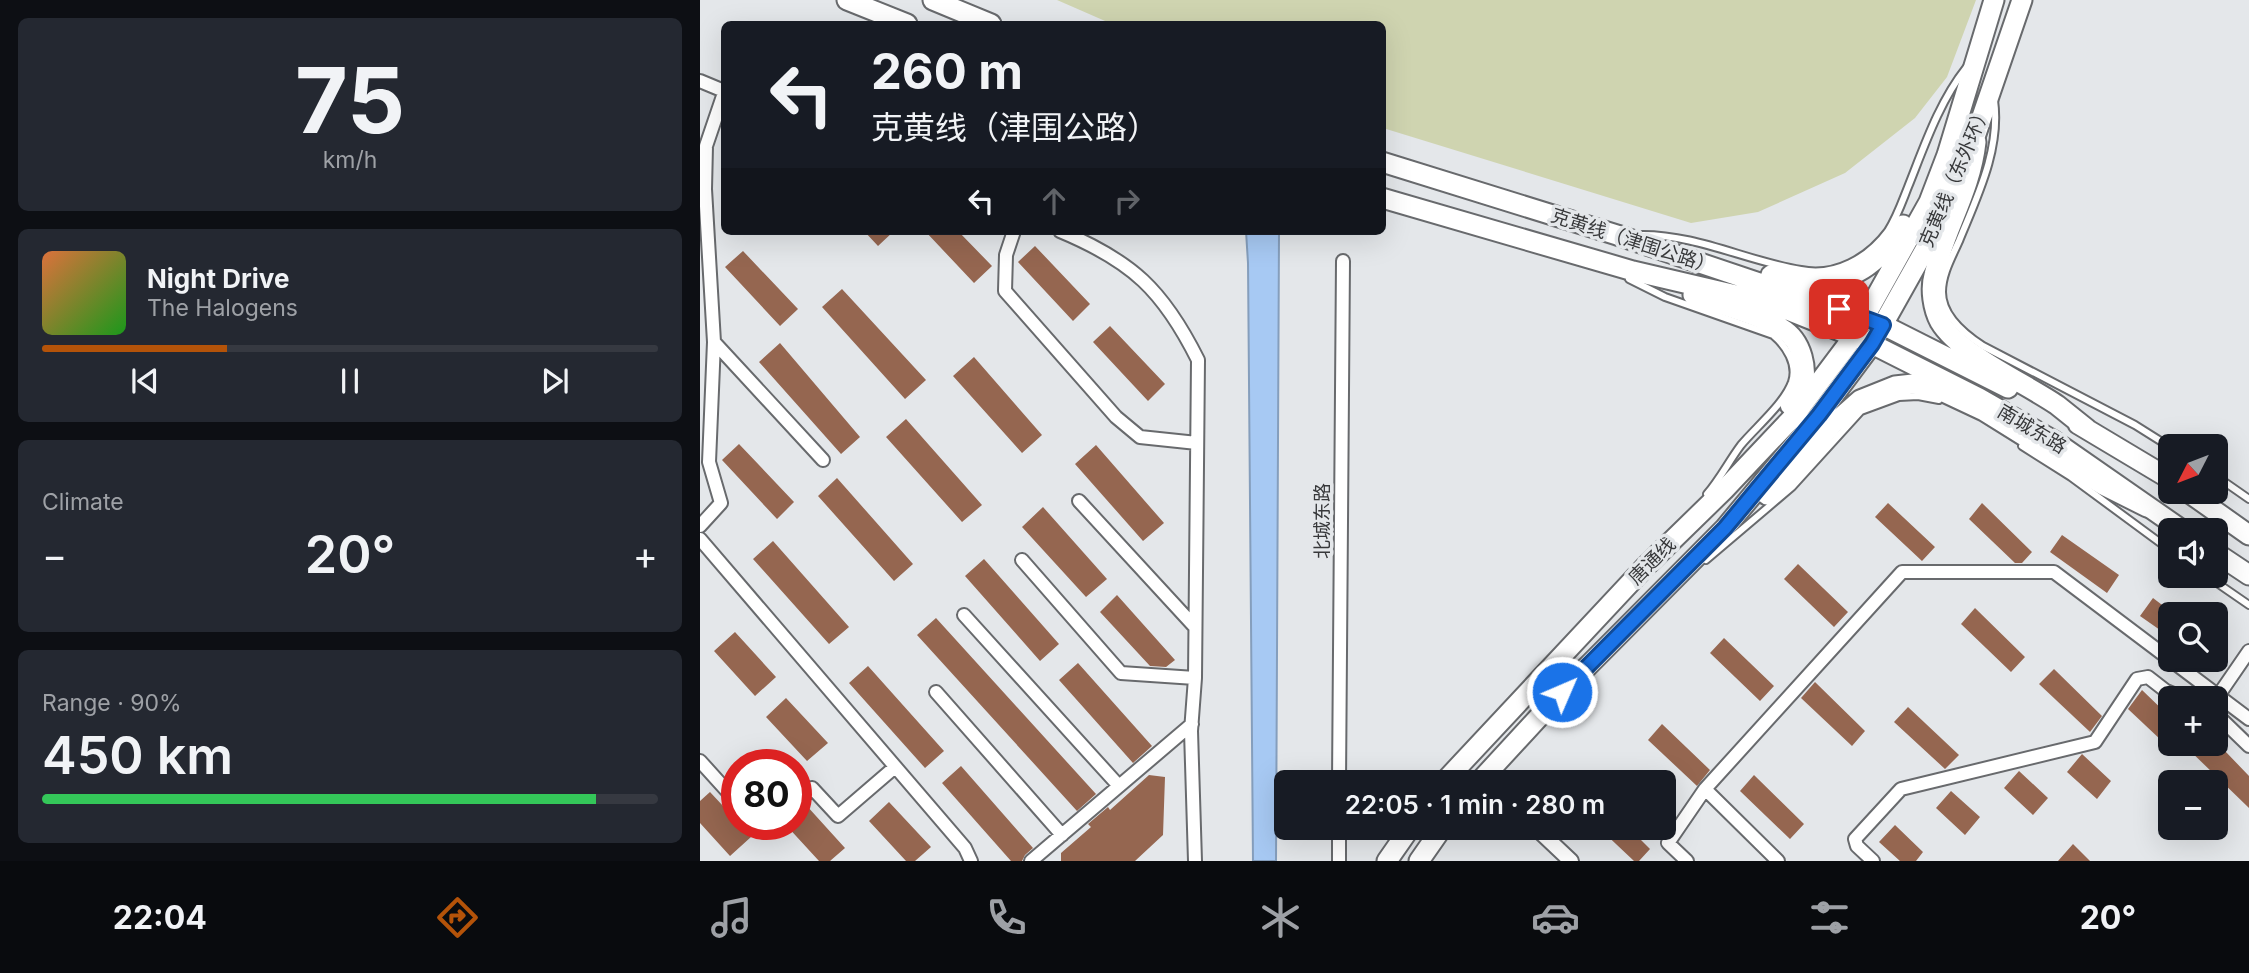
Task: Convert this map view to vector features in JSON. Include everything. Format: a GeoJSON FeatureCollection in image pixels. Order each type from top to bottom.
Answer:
{"type":"FeatureCollection","features":[{"type":"Feature","properties":{"kind":"main road"},"geometry":{"type":"LineString","coordinates":[[847,0],[900,21]]}},
{"type":"Feature","properties":{"kind":"main road"},"geometry":{"type":"LineString","coordinates":[[933,0],[984,21]]}},
{"type":"Feature","properties":{"kind":"main road"},"geometry":{"type":"LineString","coordinates":[[1863,340],[1864,318],[1929,202],[1947,155],[1994,0]]}},
{"type":"Feature","properties":{"kind":"main road","name":"克黄线（东外环）"},"geometry":{"type":"LineString","coordinates":[[1863,340],[1883,325],[1936,230],[1976,134],[2022,0]]}},
{"type":"Feature","properties":{"kind":"main road"},"geometry":{"type":"LineString","coordinates":[[1665,251],[1811,283],[1846,278],[1865,269],[1882,255],[1913,208],[1968,85]]}},
{"type":"Feature","properties":{"kind":"main road"},"geometry":{"type":"LineString","coordinates":[[1976,134],[1970,178],[1933,276],[1934,307],[1951,336],[2057,405],[2087,429]]}},
{"type":"Feature","properties":{"kind":"main road","name":"克黄线（津围公路）"},"geometry":{"type":"LineString","coordinates":[[1386,163],[1617,235],[1883,325]]}},
{"type":"Feature","properties":{"kind":"main road","name":"克黄线（津围公路）"},"geometry":{"type":"LineString","coordinates":[[1386,199],[1633,271],[1752,299],[1863,340]]}},
{"type":"Feature","properties":{"kind":"main road"},"geometry":{"type":"LineString","coordinates":[[1633,271],[1782,328],[1800,349],[1804,369],[1801,391],[1746,457],[1724,490]]}},
{"type":"Feature","properties":{"kind":"main road","name":"南城东路"},"geometry":{"type":"LineString","coordinates":[[1883,325],[2087,429],[2158,472]]}},
{"type":"Feature","properties":{"kind":"main road","name":"南城东路"},"geometry":{"type":"LineString","coordinates":[[1863,340],[2020,421],[2100,472],[2164,518]]}},
{"type":"Feature","properties":{"kind":"main road","name":"唐通线"},"geometry":{"type":"LineString","coordinates":[[1455,770],[1645,568],[1724,490],[1863,340]]}},
{"type":"Feature","properties":{"kind":"main road","name":"唐通线"},"geometry":{"type":"LineString","coordinates":[[1493,770],[1669,583],[1725,528],[1819,415],[1863,340]]}},
{"type":"Feature","properties":{"kind":"main road"},"geometry":{"type":"LineString","coordinates":[[1725,528],[1751,510],[1791,472],[1833,424],[1860,400],[1895,386],[1913,384],[1935,388],[1984,411],[2103,485],[2147,507]]}},
{"type":"Feature","properties":{"kind":"main road"},"geometry":{"type":"LineString","coordinates":[[2205,504],[2249,535]]}},
{"type":"Feature","properties":{"kind":"main road"},"geometry":{"type":"LineString","coordinates":[[2228,560],[2249,575]]}},
{"type":"Feature","properties":{"kind":"main road"},"geometry":{"type":"LineString","coordinates":[[1387,861],[1402,840]]}},
{"type":"Feature","properties":{"kind":"main road"},"geometry":{"type":"LineString","coordinates":[[1419,861],[1434,840]]}},
{"type":"Feature","properties":{"kind":"street"},"geometry":{"type":"LineString","coordinates":[[700,81],[721,91]]}},
{"type":"Feature","properties":{"kind":"street"},"geometry":{"type":"LineString","coordinates":[[700,526],[721,503],[709,462],[714,342],[705,189],[706,146],[721,101]]}},
{"type":"Feature","properties":{"kind":"street"},"geometry":{"type":"LineString","coordinates":[[1013,235],[1006,255],[1005,291],[1116,417],[1140,437],[1197,443]]}},
{"type":"Feature","properties":{"kind":"street"},"geometry":{"type":"LineString","coordinates":[[1069,235],[1126,264],[1155,292],[1183,331],[1198,360],[1195,678],[1192,724],[1195,861]]}},
{"type":"Feature","properties":{"kind":"street","name":"北城东路"},"geometry":{"type":"LineString","coordinates":[[1339,770],[1343,261]]}},
{"type":"Feature","properties":{"kind":"street"},"geometry":{"type":"LineString","coordinates":[[714,342],[823,460]]}},
{"type":"Feature","properties":{"kind":"street"},"geometry":{"type":"LineString","coordinates":[[1079,501],[1195,626]]}},
{"type":"Feature","properties":{"kind":"street"},"geometry":{"type":"LineString","coordinates":[[700,539],[965,848],[971,861]]}},
{"type":"Feature","properties":{"kind":"street"},"geometry":{"type":"LineString","coordinates":[[1022,560],[1121,673],[1195,678]]}},
{"type":"Feature","properties":{"kind":"street"},"geometry":{"type":"LineString","coordinates":[[1687,861],[1668,843],[1704,789],[1902,572],[2054,572],[2205,686]]}},
{"type":"Feature","properties":{"kind":"street"},"geometry":{"type":"LineString","coordinates":[[964,615],[1119,786]]}},
{"type":"Feature","properties":{"kind":"street"},"geometry":{"type":"LineString","coordinates":[[2225,686],[2249,651]]}},
{"type":"Feature","properties":{"kind":"street"},"geometry":{"type":"LineString","coordinates":[[1873,861],[1857,846],[1855,839],[1901,789],[2095,742],[2137,679],[2148,677],[2160,686]]}},
{"type":"Feature","properties":{"kind":"street"},"geometry":{"type":"LineString","coordinates":[[936,692],[1062,835]]}},
{"type":"Feature","properties":{"kind":"street"},"geometry":{"type":"LineString","coordinates":[[2228,703],[2249,719]]}},
{"type":"Feature","properties":{"kind":"street"},"geometry":{"type":"LineString","coordinates":[[1031,861],[1192,724]]}},
{"type":"Feature","properties":{"kind":"street"},"geometry":{"type":"LineString","coordinates":[[2228,726],[2249,746]]}},
{"type":"Feature","properties":{"kind":"street"},"geometry":{"type":"LineString","coordinates":[[700,761],[721,784]]}},
{"type":"Feature","properties":{"kind":"street"},"geometry":{"type":"LineString","coordinates":[[812,789],[838,816],[895,766]]}},
{"type":"Feature","properties":{"kind":"street"},"geometry":{"type":"LineString","coordinates":[[1704,789],[1778,861]]}},
{"type":"Feature","properties":{"kind":"street"},"geometry":{"type":"LineString","coordinates":[[1339,840],[1339,861]]}},
{"type":"Feature","properties":{"kind":"street"},"geometry":{"type":"LineString","coordinates":[[1549,840],[1571,861]]}},
{"type":"Feature","properties":{"kind":"lane"},"geometry":{"type":"LineString","coordinates":[[1617,235],[1664,234],[1805,271],[1827,270],[1854,262],[1876,245],[1898,214],[1948,94],[1978,52]]}},
{"type":"Feature","properties":{"kind":"lane"},"geometry":{"type":"LineString","coordinates":[[1992,87],[1996,129],[1981,188],[1948,263],[1941,293],[1946,309],[1966,335],[1983,346],[2158,439]]}},
{"type":"Feature","properties":{"kind":"lane"},"geometry":{"type":"LineString","coordinates":[[1587,258],[1665,297],[1773,335],[1783,344],[1793,368],[1792,381],[1786,392],[1740,447],[1713,487],[1661,543],[1645,568]]}},
{"type":"Feature","properties":{"kind":"lane"},"geometry":{"type":"LineString","coordinates":[[1669,583],[1697,568],[1760,516],[1815,464],[1861,411],[1899,397],[1934,398],[1944,402]]}},
{"type":"Feature","properties":{"kind":"lane"},"geometry":{"type":"LineString","coordinates":[[2015,442],[2071,477],[2158,541]]}},
{"type":"Feature","properties":{"kind":"lane"},"geometry":{"type":"LineString","coordinates":[[2228,484],[2249,499]]}},
{"type":"Feature","properties":{"kind":"lane"},"geometry":{"type":"LineString","coordinates":[[2224,588],[2249,605]]}},
{"type":"Feature","properties":{"kind":"green space"},"geometry":{"type":"Polygon","coordinates":[[[1057,0],[1976,0],[1947,77],[1915,118],[1845,173],[1758,212],[1691,223],[1386,129],[1386,21],[1105,21],[1057,0]]]}},
{"type":"Feature","properties":{"kind":"water"},"geometry":{"type":"Polygon","coordinates":[[[1246,235],[1279,235],[1276,770],[1274,770],[1276,861],[1253,861],[1246,235]]]}},
{"type":"Feature","properties":{"kind":"building"},"geometry":{"type":"Polygon","coordinates":[[[868,235],[890,235],[878,246],[868,235]]]}},
{"type":"Feature","properties":{"kind":"building"},"geometry":{"type":"Polygon","coordinates":[[[929,235],[962,235],[992,266],[974,283],[929,235]]]}},
{"type":"Feature","properties":{"kind":"building"},"geometry":{"type":"Polygon","coordinates":[[[1035,246],[1090,304],[1073,321],[1018,262],[1035,246]]]}},
{"type":"Feature","properties":{"kind":"building"},"geometry":{"type":"Polygon","coordinates":[[[743,251],[798,309],[780,326],[725,267],[743,251]]]}},
{"type":"Feature","properties":{"kind":"building"},"geometry":{"type":"Polygon","coordinates":[[[842,289],[926,380],[905,399],[822,307],[842,289]]]}},
{"type":"Feature","properties":{"kind":"building"},"geometry":{"type":"Polygon","coordinates":[[[1110,326],[1165,384],[1148,401],[1093,342],[1110,326]]]}},
{"type":"Feature","properties":{"kind":"building"},"geometry":{"type":"Polygon","coordinates":[[[780,343],[860,437],[841,454],[759,362],[780,343]]]}},
{"type":"Feature","properties":{"kind":"building"},"geometry":{"type":"Polygon","coordinates":[[[974,357],[1042,435],[1022,453],[953,376],[974,357]]]}},
{"type":"Feature","properties":{"kind":"building"},"geometry":{"type":"Polygon","coordinates":[[[906,419],[982,505],[962,522],[886,437],[906,419]]]}},
{"type":"Feature","properties":{"kind":"building"},"geometry":{"type":"Polygon","coordinates":[[[739,444],[794,502],[777,519],[722,460],[739,444]]]}},
{"type":"Feature","properties":{"kind":"building"},"geometry":{"type":"Polygon","coordinates":[[[1096,445],[1164,523],[1143,541],[1075,464],[1096,445]]]}},
{"type":"Feature","properties":{"kind":"building"},"geometry":{"type":"Polygon","coordinates":[[[837,478],[913,564],[894,581],[818,496],[837,478]]]}},
{"type":"Feature","properties":{"kind":"building"},"geometry":{"type":"Polygon","coordinates":[[[1888,503],[1935,547],[1922,561],[1875,517],[1888,503]]]}},
{"type":"Feature","properties":{"kind":"building"},"geometry":{"type":"Polygon","coordinates":[[[1982,503],[2032,552],[2022,563],[2015,563],[1969,519],[1982,503]]]}},
{"type":"Feature","properties":{"kind":"building"},"geometry":{"type":"Polygon","coordinates":[[[1043,507],[1107,579],[1086,597],[1022,527],[1043,507]]]}},
{"type":"Feature","properties":{"kind":"building"},"geometry":{"type":"Polygon","coordinates":[[[2062,535],[2119,575],[2107,593],[2050,552],[2062,535]]]}},
{"type":"Feature","properties":{"kind":"building"},"geometry":{"type":"Polygon","coordinates":[[[773,541],[849,627],[829,644],[753,559],[773,541]]]}},
{"type":"Feature","properties":{"kind":"building"},"geometry":{"type":"Polygon","coordinates":[[[984,559],[1059,644],[1040,661],[965,576],[984,559]]]}},
{"type":"Feature","properties":{"kind":"building"},"geometry":{"type":"Polygon","coordinates":[[[1798,564],[1848,612],[1834,627],[1784,579],[1798,564]]]}},
{"type":"Feature","properties":{"kind":"building"},"geometry":{"type":"Polygon","coordinates":[[[1117,595],[1175,660],[1166,667],[1150,666],[1100,612],[1117,595]]]}},
{"type":"Feature","properties":{"kind":"building"},"geometry":{"type":"Polygon","coordinates":[[[2153,598],[2158,602],[2158,629],[2140,616],[2153,598]]]}},
{"type":"Feature","properties":{"kind":"building"},"geometry":{"type":"Polygon","coordinates":[[[1975,608],[2025,657],[2011,672],[1961,624],[1975,608]]]}},
{"type":"Feature","properties":{"kind":"building"},"geometry":{"type":"Polygon","coordinates":[[[936,618],[1096,794],[1077,811],[917,635],[936,618]]]}},
{"type":"Feature","properties":{"kind":"building"},"geometry":{"type":"Polygon","coordinates":[[[735,632],[776,677],[755,696],[714,651],[735,632]]]}},
{"type":"Feature","properties":{"kind":"building"},"geometry":{"type":"Polygon","coordinates":[[[1724,638],[1774,686],[1760,701],[1710,653],[1724,638]]]}},
{"type":"Feature","properties":{"kind":"building"},"geometry":{"type":"Polygon","coordinates":[[[1078,663],[1152,746],[1133,763],[1059,680],[1078,663]]]}},
{"type":"Feature","properties":{"kind":"building"},"geometry":{"type":"Polygon","coordinates":[[[868,666],[944,751],[925,768],[849,683],[868,666]]]}},
{"type":"Feature","properties":{"kind":"building"},"geometry":{"type":"Polygon","coordinates":[[[2054,669],[2102,716],[2090,732],[2039,684],[2054,669]]]}},
{"type":"Feature","properties":{"kind":"building"},"geometry":{"type":"Polygon","coordinates":[[[1815,682],[1865,731],[1852,746],[1801,698],[1815,682]]]}},
{"type":"Feature","properties":{"kind":"building"},"geometry":{"type":"Polygon","coordinates":[[[2142,690],[2158,705],[2158,737],[2128,709],[2142,690]]]}},
{"type":"Feature","properties":{"kind":"building"},"geometry":{"type":"Polygon","coordinates":[[[786,698],[828,743],[812,757],[812,749],[796,749],[766,717],[786,698]]]}},
{"type":"Feature","properties":{"kind":"building"},"geometry":{"type":"Polygon","coordinates":[[[1908,707],[1959,755],[1945,769],[1894,722],[1908,707]]]}},
{"type":"Feature","properties":{"kind":"building"},"geometry":{"type":"Polygon","coordinates":[[[1662,724],[1710,770],[1697,786],[1648,740],[1662,724]]]}},
{"type":"Feature","properties":{"kind":"building"},"geometry":{"type":"Polygon","coordinates":[[[2082,754],[2111,781],[2097,799],[2067,772],[2082,754]]]}},
{"type":"Feature","properties":{"kind":"building"},"geometry":{"type":"Polygon","coordinates":[[[2228,754],[2249,776],[2249,808],[2228,788],[2228,770],[2210,770],[2195,756],[2228,754]]]}},
{"type":"Feature","properties":{"kind":"building"},"geometry":{"type":"Polygon","coordinates":[[[961,766],[1033,848],[1022,861],[1011,861],[942,783],[961,766]]]}},
{"type":"Feature","properties":{"kind":"building"},"geometry":{"type":"Polygon","coordinates":[[[2019,771],[2048,798],[2033,815],[2004,788],[2019,771]]]}},
{"type":"Feature","properties":{"kind":"building"},"geometry":{"type":"Polygon","coordinates":[[[1149,775],[1165,777],[1163,835],[1135,861],[1061,861],[1061,853],[1091,827],[1088,824],[1108,807],[1110,810],[1149,775]]]}},
{"type":"Feature","properties":{"kind":"building"},"geometry":{"type":"Polygon","coordinates":[[[1754,775],[1804,824],[1790,839],[1740,791],[1754,775]]]}},
{"type":"Feature","properties":{"kind":"building"},"geometry":{"type":"Polygon","coordinates":[[[1951,791],[1980,817],[1965,835],[1936,808],[1951,791]]]}},
{"type":"Feature","properties":{"kind":"building"},"geometry":{"type":"Polygon","coordinates":[[[710,792],[721,804],[721,840],[748,840],[730,856],[700,823],[700,801],[710,792]]]}},
{"type":"Feature","properties":{"kind":"building"},"geometry":{"type":"Polygon","coordinates":[[[889,802],[931,847],[915,861],[906,861],[869,821],[889,802]]]}},
{"type":"Feature","properties":{"kind":"building"},"geometry":{"type":"Polygon","coordinates":[[[812,812],[845,848],[830,861],[819,861],[800,840],[812,840],[812,812]]]}},
{"type":"Feature","properties":{"kind":"building"},"geometry":{"type":"Polygon","coordinates":[[[1895,825],[1923,852],[1916,861],[1900,861],[1879,842],[1895,825]]]}},
{"type":"Feature","properties":{"kind":"building"},"geometry":{"type":"Polygon","coordinates":[[[1612,840],[1641,840],[1650,849],[1639,861],[1634,861],[1612,840]]]}},
{"type":"Feature","properties":{"kind":"building"},"geometry":{"type":"Polygon","coordinates":[[[2073,844],[2090,861],[2058,861],[2073,844]]]}},
{"type":"Feature","properties":{"kind":"route"},"geometry":{"type":"LineString","coordinates":[[1562,692],[1725,528],[1819,415],[1872,344],[1883,325],[1839,309]]}}]}
